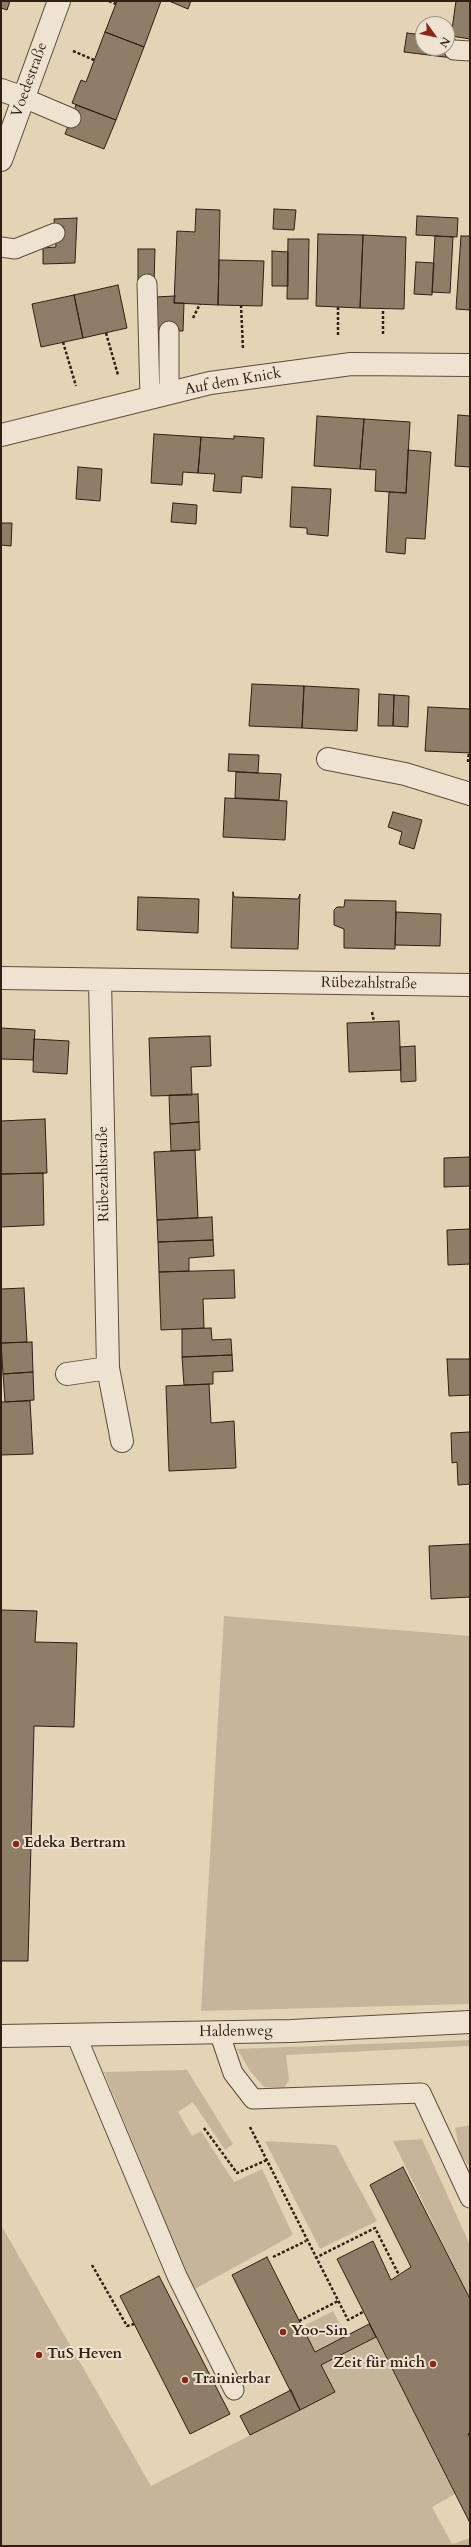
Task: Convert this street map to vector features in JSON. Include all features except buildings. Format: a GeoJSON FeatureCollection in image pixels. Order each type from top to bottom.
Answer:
{"type":"FeatureCollection","features":[{"type":"Feature","properties":{"kind":"street","name":"Voedestraße"},"geometry":{"type":"LineString","coordinates":[[1,157],[59,1]]}},
{"type":"Feature","properties":{"kind":"street"},"geometry":{"type":"LineString","coordinates":[[1,90],[24,98]]}},
{"type":"Feature","properties":{"kind":"street","name":"Auf dem Knick"},"geometry":{"type":"LineString","coordinates":[[1,436],[210,383],[351,364],[470,365]]}},
{"type":"Feature","properties":{"kind":"street"},"geometry":{"type":"LineString","coordinates":[[328,759],[405,774],[470,794]]}},
{"type":"Feature","properties":{"kind":"street","name":"Rübezahlstraße"},"geometry":{"type":"LineString","coordinates":[[1,978],[470,985]]}},
{"type":"Feature","properties":{"kind":"street","name":"Rübezahlstraße"},"geometry":{"type":"LineString","coordinates":[[100,980],[108,1368],[122,1441]]}},
{"type":"Feature","properties":{"kind":"street"},"geometry":{"type":"LineString","coordinates":[[67,1374],[108,1368]]}},
{"type":"Feature","properties":{"kind":"street","name":"Haldenweg"},"geometry":{"type":"LineString","coordinates":[[1,2036],[219,2032],[470,2022]]}},
{"type":"Feature","properties":{"kind":"lane"},"geometry":{"type":"LineString","coordinates":[[24,98],[71,118]]}},
{"type":"Feature","properties":{"kind":"lane"},"geometry":{"type":"LineString","coordinates":[[1,247],[15,249],[55,233]]}},
{"type":"Feature","properties":{"kind":"lane"},"geometry":{"type":"LineString","coordinates":[[147,284],[160,396]]}},
{"type":"Feature","properties":{"kind":"lane"},"geometry":{"type":"LineString","coordinates":[[160,396],[169,331]]}},
{"type":"Feature","properties":{"kind":"lane"},"geometry":{"type":"LineString","coordinates":[[219,2032],[233,2073],[252,2099],[422,2093],[470,2198]]}},
{"type":"Feature","properties":{"kind":"lane"},"geometry":{"type":"LineString","coordinates":[[76,2035],[177,2276],[234,2390]]}},
{"type":"Feature","properties":{"kind":"path"},"geometry":{"type":"LineString","coordinates":[[109,1],[116,4]]}},
{"type":"Feature","properties":{"kind":"path"},"geometry":{"type":"LineString","coordinates":[[241,305],[245,378]]}},
{"type":"Feature","properties":{"kind":"path"},"geometry":{"type":"LineString","coordinates":[[106,333],[126,404]]}},
{"type":"Feature","properties":{"kind":"path"},"geometry":{"type":"LineString","coordinates":[[63,342],[84,414]]}},
{"type":"Feature","properties":{"kind":"path"},"geometry":{"type":"LineString","coordinates":[[252,2099],[250,2126],[306,2241],[348,2320],[363,2312]]}},
{"type":"Feature","properties":{"kind":"path"},"geometry":{"type":"LineString","coordinates":[[204,2128],[237,2173],[267,2160]]}},
{"type":"Feature","properties":{"kind":"path"},"geometry":{"type":"LineString","coordinates":[[315,2258],[375,2228],[399,2275]]}},
{"type":"Feature","properties":{"kind":"path"},"geometry":{"type":"LineString","coordinates":[[274,2257],[306,2241]]}},
{"type":"Feature","properties":{"kind":"path"},"geometry":{"type":"LineString","coordinates":[[92,2265],[127,2326],[134,2324]]}},
{"type":"Feature","properties":{"kind":"path"},"geometry":{"type":"LineString","coordinates":[[299,2321],[338,2301]]}},
{"type":"Feature","properties":{"kind":"shaded area"},"geometry":{"type":"Polygon","coordinates":[[[224,1616],[470,1636],[470,2004],[201,2011],[224,1616]]]}},
{"type":"Feature","properties":{"kind":"shaded area"},"geometry":{"type":"Polygon","coordinates":[[[470,2040],[470,2046],[286,2055],[289,2080],[284,2088],[264,2087],[250,2071],[237,2049],[470,2040]]]}},
{"type":"Feature","properties":{"kind":"shaded area"},"geometry":{"type":"Polygon","coordinates":[[[187,2070],[233,2144],[225,2150],[193,2102],[178,2112],[192,2136],[201,2131],[234,2182],[262,2169],[293,2235],[193,2290],[104,2072],[187,2070]]]}},
{"type":"Feature","properties":{"kind":"shaded area"},"geometry":{"type":"Polygon","coordinates":[[[470,2125],[470,2165],[468,2165],[460,2153],[455,2128],[470,2125]]]}},
{"type":"Feature","properties":{"kind":"shaded area"},"geometry":{"type":"Polygon","coordinates":[[[422,2139],[470,2245],[470,2299],[393,2141],[422,2139]]]}},
{"type":"Feature","properties":{"kind":"shaded area"},"geometry":{"type":"Polygon","coordinates":[[[265,2141],[336,2145],[377,2221],[320,2249],[265,2141]]]}},
{"type":"Feature","properties":{"kind":"shaded area"},"geometry":{"type":"Polygon","coordinates":[[[1,2225],[151,2486],[335,2392],[321,2365],[376,2337],[455,2494],[432,2507],[452,2544],[470,2538],[470,2546],[1,2546],[1,2225]]]}},
{"type":"Feature","properties":{"kind":"shaded area"},"geometry":{"type":"Polygon","coordinates":[[[333,2311],[346,2336],[315,2352],[302,2327],[333,2311]]]}},
{"type":"Feature","properties":{"kind":"place","name":"Edeka Bertram"},"geometry":{"type":"Point","coordinates":[16,1844]}},
{"type":"Feature","properties":{"kind":"place","name":"Yoo-Sin"},"geometry":{"type":"Point","coordinates":[283,2332]}},
{"type":"Feature","properties":{"kind":"place","name":"TuS Heven"},"geometry":{"type":"Point","coordinates":[39,2355]}},
{"type":"Feature","properties":{"kind":"place","name":"Zeit für mich"},"geometry":{"type":"Point","coordinates":[433,2364]}},
{"type":"Feature","properties":{"kind":"place","name":"Trainierbar"},"geometry":{"type":"Point","coordinates":[185,2380]}}]}
